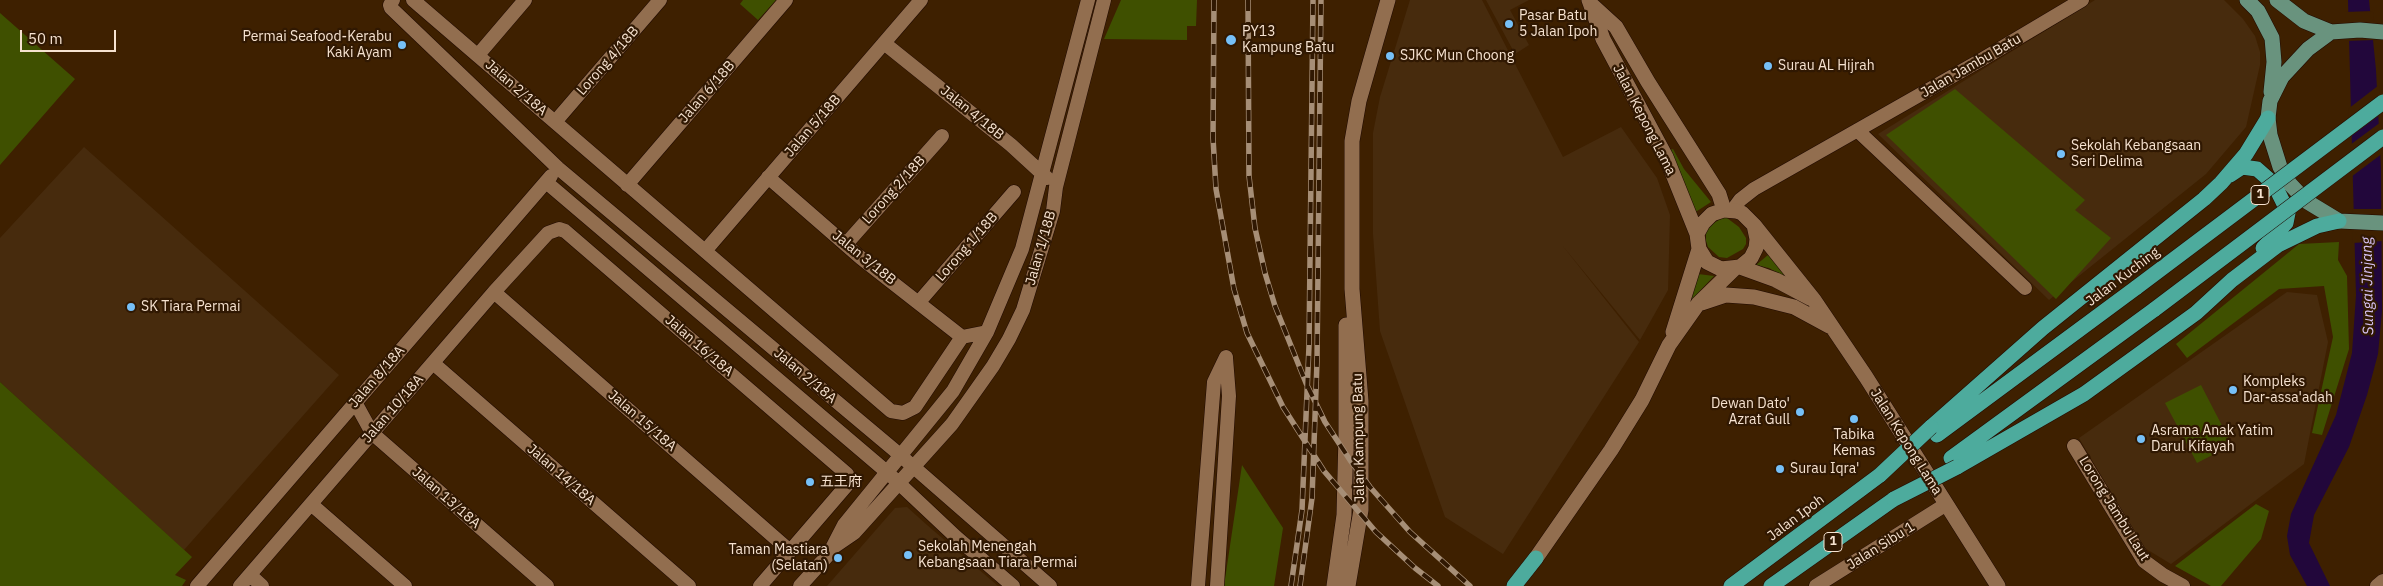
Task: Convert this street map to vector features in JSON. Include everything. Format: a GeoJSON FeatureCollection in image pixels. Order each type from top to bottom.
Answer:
{"type":"FeatureCollection","features":[{"type":"Feature","properties":{"kind":"highway","name":"Jalan Kuching"},"geometry":{"type":"LineString","coordinates":[[1934,431],[2138,287],[2383,102]]}},
{"type":"Feature","properties":{"kind":"highway"},"geometry":{"type":"LineString","coordinates":[[2221,182],[2246,154],[2268,118]]}},
{"type":"Feature","properties":{"kind":"highway","name":"1"},"geometry":{"type":"LineString","coordinates":[[1771,586],[1894,499],[1954,462],[2383,137]]}},
{"type":"Feature","properties":{"kind":"highway"},"geometry":{"type":"LineString","coordinates":[[1934,431],[2043,328],[2236,169],[2247,167],[2257,169],[2274,184],[2288,213],[2283,228],[2232,280],[2196,313],[2084,394],[1954,462]]}},
{"type":"Feature","properties":{"kind":"highway"},"geometry":{"type":"LineString","coordinates":[[2232,280],[2278,245],[2317,226],[2345,222]]}},
{"type":"Feature","properties":{"kind":"highway","name":"Jalan Ipoh"},"geometry":{"type":"LineString","coordinates":[[1731,586],[1880,475],[1934,431]]}},
{"type":"Feature","properties":{"kind":"highway"},"geometry":{"type":"LineString","coordinates":[[1518,586],[1536,558]]}},
{"type":"Feature","properties":{"kind":"main road"},"geometry":{"type":"LineString","coordinates":[[2247,0],[2258,11],[2272,38],[2274,62],[2268,118],[2274,153],[2290,184],[2306,201],[2345,222],[2383,224]]}},
{"type":"Feature","properties":{"kind":"main road"},"geometry":{"type":"LineString","coordinates":[[2278,0],[2304,20],[2334,31],[2381,32]]}},
{"type":"Feature","properties":{"kind":"main road"},"geometry":{"type":"LineString","coordinates":[[2270,100],[2290,66],[2308,49],[2334,31]]}},
{"type":"Feature","properties":{"kind":"street","name":"Jalan 2/18A"},"geometry":{"type":"LineString","coordinates":[[394,0],[390,6],[391,8],[558,168],[913,466],[1050,586]]}},
{"type":"Feature","properties":{"kind":"street","name":"Jalan 2/18A"},"geometry":{"type":"LineString","coordinates":[[413,0],[891,411],[903,413],[915,407],[962,336]]}},
{"type":"Feature","properties":{"kind":"street"},"geometry":{"type":"LineString","coordinates":[[478,56],[525,0]]}},
{"type":"Feature","properties":{"kind":"street","name":"Lorong 4/18B"},"geometry":{"type":"LineString","coordinates":[[555,122],[660,0]]}},
{"type":"Feature","properties":{"kind":"street","name":"Jalan 6/18B"},"geometry":{"type":"LineString","coordinates":[[628,185],[786,0]]}},
{"type":"Feature","properties":{"kind":"street","name":"Jalan 5/18B"},"geometry":{"type":"LineString","coordinates":[[705,251],[921,0]]}},
{"type":"Feature","properties":{"kind":"street","name":"Jalan 1/18B"},"geometry":{"type":"LineString","coordinates":[[834,546],[844,525],[901,457],[952,391],[987,332],[1022,250],[1088,0]]}},
{"type":"Feature","properties":{"kind":"street","name":"Jalan 1/18B"},"geometry":{"type":"LineString","coordinates":[[834,546],[854,533],[952,424],[993,366],[1009,339],[1023,310],[1053,211],[1056,187],[1104,0]]}},
{"type":"Feature","properties":{"kind":"street","name":"Jalan Kampung Batu"},"geometry":{"type":"LineString","coordinates":[[1348,586],[1361,510],[1361,401],[1352,290],[1352,141],[1355,117],[1388,0]]}},
{"type":"Feature","properties":{"kind":"street","name":"Jalan Jambu Batu"},"geometry":{"type":"LineString","coordinates":[[1728,210],[1754,189],[1858,131],[2082,0]]}},
{"type":"Feature","properties":{"kind":"street","name":"Jalan Kepong Lama"},"geometry":{"type":"LineString","coordinates":[[1590,3],[1616,28],[1648,82],[1720,194],[1728,210]]}},
{"type":"Feature","properties":{"kind":"street","name":"Jalan Kepong Lama"},"geometry":{"type":"LineString","coordinates":[[1590,3],[1604,39],[1666,157],[1698,241]]}},
{"type":"Feature","properties":{"kind":"street","name":"Jalan 4/18B"},"geometry":{"type":"LineString","coordinates":[[884,43],[1043,173],[1056,187]]}},
{"type":"Feature","properties":{"kind":"street"},"geometry":{"type":"LineString","coordinates":[[1858,131],[2024,288]]}},
{"type":"Feature","properties":{"kind":"street","name":"Lorong 2/18B"},"geometry":{"type":"LineString","coordinates":[[846,244],[942,136]]}},
{"type":"Feature","properties":{"kind":"street","name":"Jalan 8/18A"},"geometry":{"type":"LineString","coordinates":[[197,586],[558,168]]}},
{"type":"Feature","properties":{"kind":"street","name":"Jalan 3/18B"},"geometry":{"type":"LineString","coordinates":[[768,178],[846,244],[962,336]]}},
{"type":"Feature","properties":{"kind":"street","name":"Jalan 2/18A"},"geometry":{"type":"LineString","coordinates":[[546,182],[888,472],[956,537],[1013,586]]}},
{"type":"Feature","properties":{"kind":"street"},"geometry":{"type":"LineString","coordinates":[[1536,558],[1611,450],[1642,400],[1669,346],[1698,304],[1737,268],[1751,258],[1758,239],[1748,211],[1754,189]]}},
{"type":"Feature","properties":{"kind":"street","name":"Lorong 1/18B"},"geometry":{"type":"LineString","coordinates":[[919,302],[1014,192]]}},
{"type":"Feature","properties":{"kind":"street"},"geometry":{"type":"LineString","coordinates":[[1669,346],[1703,223],[1712,214],[1728,210],[1742,214],[1754,225]]}},
{"type":"Feature","properties":{"kind":"street","name":"Jalan Kepong Lama"},"geometry":{"type":"LineString","coordinates":[[1754,225],[1814,300],[1866,377],[1945,505],[1998,586]]}},
{"type":"Feature","properties":{"kind":"street","name":"Jalan 16/18A"},"geometry":{"type":"LineString","coordinates":[[548,233],[552,230],[565,231],[847,474],[849,479],[848,485],[790,551]]}},
{"type":"Feature","properties":{"kind":"street","name":"Jalan 10/18A"},"geometry":{"type":"LineString","coordinates":[[240,586],[432,363],[548,233]]}},
{"type":"Feature","properties":{"kind":"street"},"geometry":{"type":"LineString","coordinates":[[1698,241],[1707,262],[1721,269],[1737,268],[1776,280],[1814,300]]}},
{"type":"Feature","properties":{"kind":"street","name":"Jalan Kampung Batu"},"geometry":{"type":"LineString","coordinates":[[1334,586],[1344,515],[1346,322],[1352,290]]}},
{"type":"Feature","properties":{"kind":"street","name":"Jalan 15/18A"},"geometry":{"type":"LineString","coordinates":[[494,292],[790,551]]}},
{"type":"Feature","properties":{"kind":"street"},"geometry":{"type":"LineString","coordinates":[[1698,304],[1726,295],[1754,297],[1794,307],[1831,327]]}},
{"type":"Feature","properties":{"kind":"street"},"geometry":{"type":"LineString","coordinates":[[972,360],[962,336],[987,332]]}},
{"type":"Feature","properties":{"kind":"street"},"geometry":{"type":"LineString","coordinates":[[1198,586],[1214,382],[1226,357],[1229,396],[1228,428],[1217,586]]}},
{"type":"Feature","properties":{"kind":"street","name":"Jalan 14/18A"},"geometry":{"type":"LineString","coordinates":[[432,363],[689,586]]}},
{"type":"Feature","properties":{"kind":"street","name":"Jalan 13/18A"},"geometry":{"type":"LineString","coordinates":[[355,402],[372,433],[547,586]]}},
{"type":"Feature","properties":{"kind":"street"},"geometry":{"type":"LineString","coordinates":[[1211,427],[1228,428]]}},
{"type":"Feature","properties":{"kind":"street","name":"Lorong Jambu Laut"},"geometry":{"type":"LineString","coordinates":[[2074,446],[2144,561],[2163,575],[2183,586]]}},
{"type":"Feature","properties":{"kind":"street"},"geometry":{"type":"LineString","coordinates":[[311,504],[405,586]]}},
{"type":"Feature","properties":{"kind":"street","name":"Jalan Sibu 1"},"geometry":{"type":"LineString","coordinates":[[1816,586],[1945,505]]}},
{"type":"Feature","properties":{"kind":"street"},"geometry":{"type":"LineString","coordinates":[[800,586],[834,546]]}},
{"type":"Feature","properties":{"kind":"street"},"geometry":{"type":"LineString","coordinates":[[760,586],[790,551]]}},
{"type":"Feature","properties":{"kind":"street"},"geometry":{"type":"LineString","coordinates":[[250,575],[262,586]]}},
{"type":"Feature","properties":{"kind":"street"},"geometry":{"type":"LineString","coordinates":[[2377,586],[2383,581]]}},
{"type":"Feature","properties":{"kind":"shaded area"},"geometry":{"type":"Polygon","coordinates":[[[1410,0],[1482,0],[1563,157],[1621,127],[1657,178],[1670,215],[1668,290],[1640,340],[1562,245],[1639,342],[1503,554],[1445,517],[1380,331],[1373,234],[1373,133],[1380,97],[1410,0]]]}},
{"type":"Feature","properties":{"kind":"shaded area","name":"Pasar Batu 5 Jalan Ipoh"},"geometry":{"type":"Polygon","coordinates":[[[1486,0],[1529,0],[1510,10],[1529,45],[1515,54],[1486,0]]]}},
{"type":"Feature","properties":{"kind":"shaded area","name":"Sekolah Kebangsaan Seri Delima"},"geometry":{"type":"Polygon","coordinates":[[[2095,0],[2224,0],[2243,19],[2255,36],[2260,52],[2260,65],[2246,127],[2206,174],[2049,300],[1878,134],[2095,0]]]}},
{"type":"Feature","properties":{"kind":"shaded area","name":"SK Tiara Permai"},"geometry":{"type":"Polygon","coordinates":[[[84,147],[339,375],[184,550],[0,382],[0,238],[84,147]]]}},
{"type":"Feature","properties":{"kind":"shaded area","name":"Kompleks Dar-assa'adah"},"geometry":{"type":"Polygon","coordinates":[[[2287,292],[2317,295],[2328,342],[2304,464],[2171,564],[2143,547],[2079,438],[2287,292]]]}},
{"type":"Feature","properties":{"kind":"shaded area","name":"Sekolah Menengah Kebangsaan Tiara Permai"},"geometry":{"type":"Polygon","coordinates":[[[907,507],[998,586],[827,586],[895,508],[907,507]]]}},
{"type":"Feature","properties":{"kind":"green space"},"geometry":{"type":"Polygon","coordinates":[[[743,0],[776,0],[758,20],[740,4],[743,0]]]}},
{"type":"Feature","properties":{"kind":"green space"},"geometry":{"type":"Polygon","coordinates":[[[1121,0],[1197,0],[1196,26],[1187,26],[1187,40],[1104,39],[1121,0]]]}},
{"type":"Feature","properties":{"kind":"green space"},"geometry":{"type":"Polygon","coordinates":[[[0,13],[75,79],[0,165],[0,13]]]}},
{"type":"Feature","properties":{"kind":"green space"},"geometry":{"type":"Polygon","coordinates":[[[1955,89],[2085,200],[2075,210],[2111,238],[2056,299],[1886,135],[1955,89]]]}},
{"type":"Feature","properties":{"kind":"green space"},"geometry":{"type":"Polygon","coordinates":[[[1673,149],[1684,169],[1711,202],[1694,213],[1670,150],[1673,149]]]}},
{"type":"Feature","properties":{"kind":"green space"},"geometry":{"type":"Polygon","coordinates":[[[1722,218],[1727,218],[1739,227],[1746,238],[1746,244],[1743,249],[1727,258],[1719,257],[1708,247],[1706,241],[1706,233],[1709,226],[1722,218]]]}},
{"type":"Feature","properties":{"kind":"green space"},"geometry":{"type":"Polygon","coordinates":[[[2339,242],[2338,260],[2347,276],[2349,349],[2322,435],[2312,433],[2333,337],[2324,286],[2279,289],[2187,358],[2176,344],[2299,244],[2339,242]]]}},
{"type":"Feature","properties":{"kind":"green space"},"geometry":{"type":"Polygon","coordinates":[[[1768,255],[1788,279],[1769,268],[1756,265],[1768,255]]]}},
{"type":"Feature","properties":{"kind":"green space"},"geometry":{"type":"Polygon","coordinates":[[[1698,274],[1714,276],[1691,300],[1698,274]]]}},
{"type":"Feature","properties":{"kind":"green space"},"geometry":{"type":"Polygon","coordinates":[[[0,382],[192,557],[175,575],[186,580],[182,586],[0,586],[0,382]]]}},
{"type":"Feature","properties":{"kind":"green space"},"geometry":{"type":"Polygon","coordinates":[[[2201,385],[2232,445],[2197,463],[2165,403],[2201,385]]]}},
{"type":"Feature","properties":{"kind":"green space"},"geometry":{"type":"Polygon","coordinates":[[[1242,465],[1283,528],[1274,586],[1224,586],[1242,465]]]}},
{"type":"Feature","properties":{"kind":"green space"},"geometry":{"type":"Polygon","coordinates":[[[2256,504],[2269,511],[2261,539],[2221,586],[2211,586],[2175,566],[2256,504]]]}},
{"type":"Feature","properties":{"kind":"water","name":"Sungai Jinjang"},"geometry":{"type":"Polygon","coordinates":[[[2348,0],[2369,0],[2376,70],[2381,169],[2382,311],[2378,354],[2367,395],[2349,447],[2314,515],[2309,543],[2330,586],[2307,586],[2290,555],[2287,536],[2291,514],[2336,415],[2352,353],[2356,295],[2348,0]]]}},
{"type":"Feature","properties":{"kind":"pier"},"geometry":{"type":"Polygon","coordinates":[[[2373,11],[2375,40],[2345,41],[2345,12],[2373,11]]]}},
{"type":"Feature","properties":{"kind":"pier"},"geometry":{"type":"Polygon","coordinates":[[[2379,85],[2381,114],[2350,137],[2348,109],[2379,85]]]}},
{"type":"Feature","properties":{"kind":"pier"},"geometry":{"type":"Polygon","coordinates":[[[2381,122],[2383,153],[2351,177],[2350,145],[2381,122]]]}},
{"type":"Feature","properties":{"kind":"pier"},"geometry":{"type":"Polygon","coordinates":[[[2352,209],[2383,209],[2383,241],[2353,243],[2352,209]]]}},
{"type":"Feature","properties":{"kind":"railway"},"geometry":{"type":"LineString","coordinates":[[1214,0],[1213,138],[1216,189],[1234,289],[1247,333],[1283,407],[1324,471],[1376,532],[1415,568],[1438,586]]}},
{"type":"Feature","properties":{"kind":"railway"},"geometry":{"type":"LineString","coordinates":[[1248,0],[1249,176],[1255,228],[1275,306],[1306,383],[1325,422],[1350,460],[1370,487],[1410,532],[1470,586]]}},
{"type":"Feature","properties":{"kind":"railway"},"geometry":{"type":"LineString","coordinates":[[1291,586],[1302,510],[1309,346],[1313,0]]}},
{"type":"Feature","properties":{"kind":"railway"},"geometry":{"type":"LineString","coordinates":[[1300,586],[1312,498],[1317,362],[1321,0]]}},
{"type":"Feature","properties":{"kind":"place","name":"Pasar Batu 5 Jalan Ipoh"},"geometry":{"type":"Point","coordinates":[1509,24]}},
{"type":"Feature","properties":{"kind":"place","name":"PY13 Kampung Batu"},"geometry":{"type":"Point","coordinates":[1231,40]}},
{"type":"Feature","properties":{"kind":"place","name":"Permai Seafood-Kerabu Kaki Ayam"},"geometry":{"type":"Point","coordinates":[402,45]}},
{"type":"Feature","properties":{"kind":"place","name":"SJKC Mun Choong"},"geometry":{"type":"Point","coordinates":[1390,56]}},
{"type":"Feature","properties":{"kind":"place","name":"Surau AL Hijrah"},"geometry":{"type":"Point","coordinates":[1768,66]}},
{"type":"Feature","properties":{"kind":"place","name":"Sekolah Kebangsaan Seri Delima"},"geometry":{"type":"Point","coordinates":[2061,154]}},
{"type":"Feature","properties":{"kind":"place","name":"SK Tiara Permai"},"geometry":{"type":"Point","coordinates":[131,307]}},
{"type":"Feature","properties":{"kind":"place","name":"Kompleks Dar-assa'adah"},"geometry":{"type":"Point","coordinates":[2233,390]}},
{"type":"Feature","properties":{"kind":"place","name":"Dewan Dato' Azrat Gull"},"geometry":{"type":"Point","coordinates":[1800,412]}},
{"type":"Feature","properties":{"kind":"place","name":"Tabika Kemas"},"geometry":{"type":"Point","coordinates":[1854,419]}},
{"type":"Feature","properties":{"kind":"place","name":"Asrama Anak Yatim Darul Kifayah"},"geometry":{"type":"Point","coordinates":[2141,439]}},
{"type":"Feature","properties":{"kind":"place","name":"Surau Iqra'"},"geometry":{"type":"Point","coordinates":[1780,469]}},
{"type":"Feature","properties":{"kind":"place","name":"五王府"},"geometry":{"type":"Point","coordinates":[810,482]}},
{"type":"Feature","properties":{"kind":"place","name":"Sekolah Menengah Kebangsaan Tiara Permai"},"geometry":{"type":"Point","coordinates":[908,555]}},
{"type":"Feature","properties":{"kind":"place","name":"Taman Mastiara (Selatan)"},"geometry":{"type":"Point","coordinates":[838,558]}}]}
